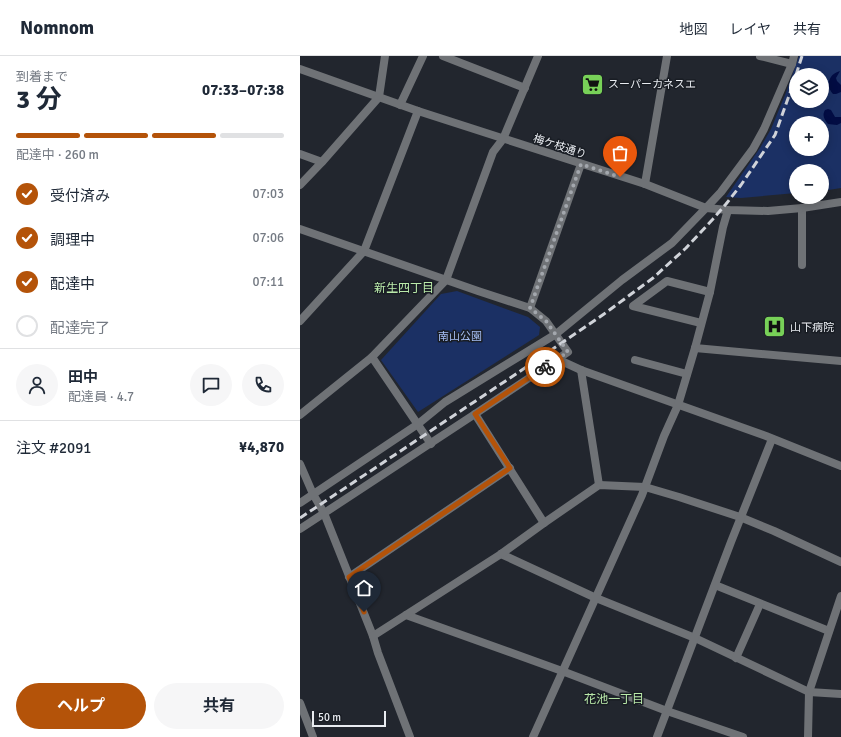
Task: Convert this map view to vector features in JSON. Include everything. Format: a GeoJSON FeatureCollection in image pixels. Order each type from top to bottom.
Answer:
{"type":"FeatureCollection","features":[{"type":"Feature","properties":{"kind":"street"},"geometry":{"type":"LineString","coordinates":[[300,185],[379,97],[385,56]]}},
{"type":"Feature","properties":{"kind":"street"},"geometry":{"type":"LineString","coordinates":[[400,105],[423,56]]}},
{"type":"Feature","properties":{"kind":"street"},"geometry":{"type":"LineString","coordinates":[[443,56],[525,88]]}},
{"type":"Feature","properties":{"kind":"street"},"geometry":{"type":"LineString","coordinates":[[300,415],[372,357],[446,280],[493,152],[503,139],[538,56]]}},
{"type":"Feature","properties":{"kind":"street"},"geometry":{"type":"LineString","coordinates":[[645,184],[667,56]]}},
{"type":"Feature","properties":{"kind":"street"},"geometry":{"type":"LineString","coordinates":[[300,503],[418,424],[445,402],[556,334],[622,280],[672,243],[721,192],[753,149],[764,129],[793,60],[760,56]]}},
{"type":"Feature","properties":{"kind":"street","name":"梅ケ枝通り"},"geometry":{"type":"LineString","coordinates":[[300,69],[400,105],[645,184],[706,208],[768,211],[841,202]]}},
{"type":"Feature","properties":{"kind":"street"},"geometry":{"type":"LineString","coordinates":[[300,321],[364,251],[418,111]]}},
{"type":"Feature","properties":{"kind":"street"},"geometry":{"type":"LineString","coordinates":[[300,154],[322,162]]}},
{"type":"Feature","properties":{"kind":"street"},"geometry":{"type":"LineString","coordinates":[[530,308],[581,164]]}},
{"type":"Feature","properties":{"kind":"street"},"geometry":{"type":"LineString","coordinates":[[802,208],[802,265]]}},
{"type":"Feature","properties":{"kind":"street"},"geometry":{"type":"LineString","coordinates":[[533,737],[645,487],[664,436],[678,405],[710,292],[723,227],[728,210]]}},
{"type":"Feature","properties":{"kind":"street"},"geometry":{"type":"LineString","coordinates":[[300,228],[530,308],[546,321],[568,352],[431,444],[300,529]]}},
{"type":"Feature","properties":{"kind":"street"},"geometry":{"type":"LineString","coordinates":[[701,323],[634,306],[667,281],[710,292]]}},
{"type":"Feature","properties":{"kind":"street"},"geometry":{"type":"LineString","coordinates":[[695,348],[841,361]]}},
{"type":"Feature","properties":{"kind":"street"},"geometry":{"type":"LineString","coordinates":[[372,357],[431,444]]}},
{"type":"Feature","properties":{"kind":"street"},"geometry":{"type":"LineString","coordinates":[[556,359],[581,370],[772,439],[841,466]]}},
{"type":"Feature","properties":{"kind":"street"},"geometry":{"type":"LineString","coordinates":[[635,360],[687,374]]}},
{"type":"Feature","properties":{"kind":"street"},"geometry":{"type":"LineString","coordinates":[[581,370],[599,485]]}},
{"type":"Feature","properties":{"kind":"street"},"geometry":{"type":"LineString","coordinates":[[475,414],[544,523]]}},
{"type":"Feature","properties":{"kind":"street"},"geometry":{"type":"LineString","coordinates":[[657,737],[740,518],[772,439]]}},
{"type":"Feature","properties":{"kind":"street"},"geometry":{"type":"LineString","coordinates":[[300,464],[313,494],[324,513],[373,636],[410,737]]}},
{"type":"Feature","properties":{"kind":"street"},"geometry":{"type":"LineString","coordinates":[[349,577],[510,468]]}},
{"type":"Feature","properties":{"kind":"street"},"geometry":{"type":"LineString","coordinates":[[373,636],[501,554],[599,485],[645,487],[740,518],[774,531],[841,562]]}},
{"type":"Feature","properties":{"kind":"street"},"geometry":{"type":"LineString","coordinates":[[501,554],[596,598],[695,638],[809,692],[841,694]]}},
{"type":"Feature","properties":{"kind":"street"},"geometry":{"type":"LineString","coordinates":[[715,585],[829,631]]}},
{"type":"Feature","properties":{"kind":"street"},"geometry":{"type":"LineString","coordinates":[[808,737],[809,692],[841,596]]}},
{"type":"Feature","properties":{"kind":"street"},"geometry":{"type":"LineString","coordinates":[[736,658],[760,604]]}},
{"type":"Feature","properties":{"kind":"street"},"geometry":{"type":"LineString","coordinates":[[406,615],[562,671],[667,711],[743,737]]}},
{"type":"Feature","properties":{"kind":"street"},"geometry":{"type":"LineString","coordinates":[[300,703],[313,737]]}},
{"type":"Feature","properties":{"kind":"green space"},"geometry":{"type":"Polygon","coordinates":[[[799,56],[841,56],[841,188],[829,190],[829,164],[789,164],[789,194],[741,198],[726,197],[760,148],[771,129],[789,84],[789,108],[829,108],[829,68],[795,68],[799,56]]]}},
{"type":"Feature","properties":{"kind":"green space","name":"南山公園"},"geometry":{"type":"Polygon","coordinates":[[[457,291],[528,317],[540,327],[539,335],[418,412],[381,360],[441,294],[457,291]]]}},
{"type":"Feature","properties":{"kind":"shaded area"},"geometry":{"type":"Polygon","coordinates":[[[840,71],[836,78],[841,85],[841,92],[833,94],[829,87],[829,80],[836,72],[840,71]]]}},
{"type":"Feature","properties":{"kind":"shaded area"},"geometry":{"type":"Polygon","coordinates":[[[825,110],[831,110],[835,117],[841,117],[841,123],[837,125],[829,124],[829,116],[824,116],[825,110]]]}},
{"type":"Feature","properties":{"kind":"railway"},"geometry":{"type":"LineString","coordinates":[[798,68],[802,56]]}},
{"type":"Feature","properties":{"kind":"railway"},"geometry":{"type":"LineString","coordinates":[[300,518],[519,372],[604,314],[653,278],[686,248],[713,219],[741,185],[775,135],[789,96]]}},
{"type":"Feature","properties":{"kind":"way so far"},"geometry":{"type":"LineString","coordinates":[[545,367],[568,352],[546,321],[530,308],[581,164],[620,177]]}},
{"type":"Feature","properties":{"kind":"place","name":"スーパーカネスエ"},"geometry":{"type":"Point","coordinates":[593,84]}},
{"type":"Feature","properties":{"kind":"place","name":"山下病院"},"geometry":{"type":"Point","coordinates":[774,327]}},
{"type":"Feature","properties":{"kind":"district","name":"新生四丁目"},"geometry":{"type":"Point","coordinates":[404,288]}},
{"type":"Feature","properties":{"kind":"district","name":"花池一丁目"},"geometry":{"type":"Point","coordinates":[614,699]}},
{"type":"Feature","properties":{"kind":"route"},"geometry":{"type":"LineString","coordinates":[[364,612],[349,577],[510,468],[475,414],[545,367]]}}]}
